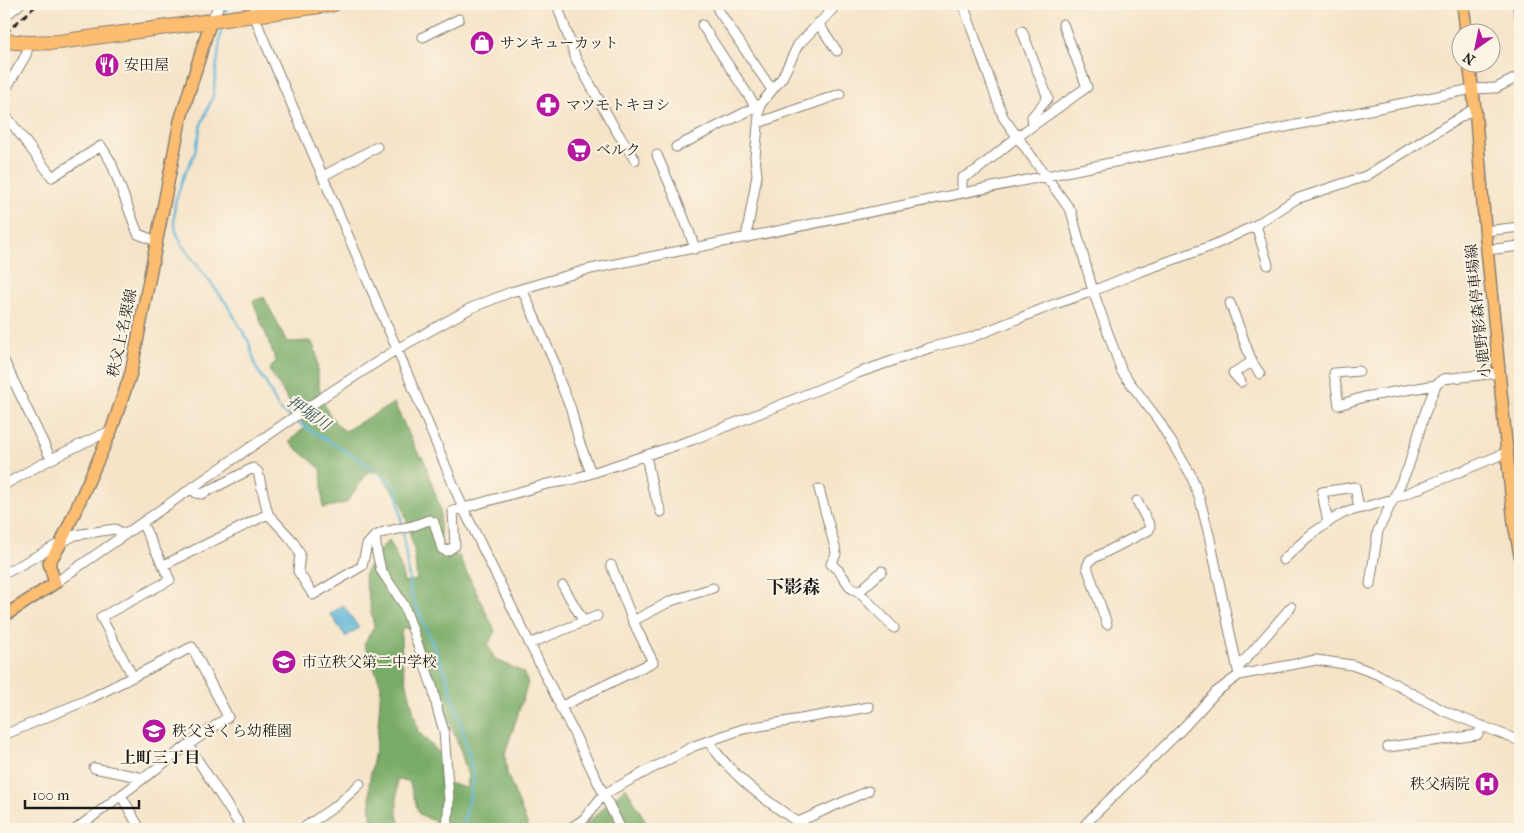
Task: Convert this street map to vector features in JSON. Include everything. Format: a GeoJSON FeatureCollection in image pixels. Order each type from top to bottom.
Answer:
{"type":"FeatureCollection","features":[{"type":"Feature","properties":{"kind":"highway"},"geometry":{"type":"LineString","coordinates":[[4,41],[29,43],[59,42],[215,20],[251,11],[334,4]]}},
{"type":"Feature","properties":{"kind":"main road"},"geometry":{"type":"LineString","coordinates":[[1463,4],[1465,22]]}},
{"type":"Feature","properties":{"kind":"main road","name":"秩父上名栗線"},"geometry":{"type":"LineString","coordinates":[[55,583],[50,564],[111,431],[131,373],[180,121],[215,20]]}},
{"type":"Feature","properties":{"kind":"main road","name":"小鹿野影森停車場線"},"geometry":{"type":"LineString","coordinates":[[1470,72],[1514,524],[1520,555]]}},
{"type":"Feature","properties":{"kind":"main road"},"geometry":{"type":"LineString","coordinates":[[4,616],[55,583]]}},
{"type":"Feature","properties":{"kind":"street"},"geometry":{"type":"LineString","coordinates":[[4,18],[20,4]]}},
{"type":"Feature","properties":{"kind":"street"},"geometry":{"type":"LineString","coordinates":[[215,20],[220,4]]}},
{"type":"Feature","properties":{"kind":"street"},"geometry":{"type":"LineString","coordinates":[[963,4],[1003,117],[1070,211],[1093,291],[1122,372],[1159,421],[1191,475],[1209,535],[1238,671]]}},
{"type":"Feature","properties":{"kind":"street"},"geometry":{"type":"LineString","coordinates":[[559,10],[576,59],[635,160]]}},
{"type":"Feature","properties":{"kind":"street"},"geometry":{"type":"LineString","coordinates":[[718,10],[772,90]]}},
{"type":"Feature","properties":{"kind":"street"},"geometry":{"type":"LineString","coordinates":[[676,147],[758,106],[782,78],[798,45],[832,10]]}},
{"type":"Feature","properties":{"kind":"street"},"geometry":{"type":"LineString","coordinates":[[251,11],[397,349],[463,508],[621,829]]}},
{"type":"Feature","properties":{"kind":"street"},"geometry":{"type":"LineString","coordinates":[[424,37],[459,19]]}},
{"type":"Feature","properties":{"kind":"street"},"geometry":{"type":"LineString","coordinates":[[818,24],[837,51]]}},
{"type":"Feature","properties":{"kind":"street"},"geometry":{"type":"LineString","coordinates":[[962,192],[962,178],[977,170],[1017,137],[1087,87],[1063,24]]}},
{"type":"Feature","properties":{"kind":"street"},"geometry":{"type":"LineString","coordinates":[[702,25],[758,106],[755,157],[757,175],[746,238]]}},
{"type":"Feature","properties":{"kind":"street"},"geometry":{"type":"LineString","coordinates":[[1022,31],[1048,98],[1032,116],[1033,125]]}},
{"type":"Feature","properties":{"kind":"street"},"geometry":{"type":"LineString","coordinates":[[4,92],[26,55],[29,43]]}},
{"type":"Feature","properties":{"kind":"street"},"geometry":{"type":"LineString","coordinates":[[55,583],[257,442],[397,349],[471,308],[522,288],[586,270],[695,249],[962,192],[1472,88],[1496,88],[1520,76]]}},
{"type":"Feature","properties":{"kind":"street"},"geometry":{"type":"LineString","coordinates":[[758,122],[840,94]]}},
{"type":"Feature","properties":{"kind":"street"},"geometry":{"type":"LineString","coordinates":[[192,488],[196,493],[202,494],[253,468],[258,472],[268,514],[293,541],[300,554],[298,571],[313,595],[362,566],[367,545],[375,536],[384,532],[413,526],[429,520],[434,522],[442,549],[447,551],[454,546],[453,512],[591,473],[692,440],[784,404],[858,372],[932,347],[970,338],[1139,272],[1214,246],[1256,225],[1296,199],[1366,176],[1475,108]]}},
{"type":"Feature","properties":{"kind":"street"},"geometry":{"type":"LineString","coordinates":[[4,113],[25,138],[52,177],[101,146],[111,162],[138,234],[156,241]]}},
{"type":"Feature","properties":{"kind":"street"},"geometry":{"type":"LineString","coordinates":[[323,176],[377,147]]}},
{"type":"Feature","properties":{"kind":"street"},"geometry":{"type":"LineString","coordinates":[[657,155],[678,207],[686,220],[695,249]]}},
{"type":"Feature","properties":{"kind":"street"},"geometry":{"type":"LineString","coordinates":[[1256,225],[1268,265]]}},
{"type":"Feature","properties":{"kind":"street"},"geometry":{"type":"LineString","coordinates":[[1485,231],[1520,227]]}},
{"type":"Feature","properties":{"kind":"street"},"geometry":{"type":"LineString","coordinates":[[1487,250],[1520,246]]}},
{"type":"Feature","properties":{"kind":"street"},"geometry":{"type":"LineString","coordinates":[[522,288],[556,366],[558,377],[571,409],[579,441],[591,473]]}},
{"type":"Feature","properties":{"kind":"street"},"geometry":{"type":"LineString","coordinates":[[1230,303],[1252,362],[1260,374]]}},
{"type":"Feature","properties":{"kind":"street"},"geometry":{"type":"LineString","coordinates":[[4,361],[51,459]]}},
{"type":"Feature","properties":{"kind":"street"},"geometry":{"type":"LineString","coordinates":[[1241,382],[1234,372],[1252,362]]}},
{"type":"Feature","properties":{"kind":"street"},"geometry":{"type":"LineString","coordinates":[[1358,371],[1334,373],[1338,405],[1364,397],[1436,385]]}},
{"type":"Feature","properties":{"kind":"street"},"geometry":{"type":"LineString","coordinates":[[1370,584],[1378,531],[1408,468],[1436,385],[1443,379],[1499,373]]}},
{"type":"Feature","properties":{"kind":"street"},"geometry":{"type":"LineString","coordinates":[[4,485],[83,442],[111,431]]}},
{"type":"Feature","properties":{"kind":"street"},"geometry":{"type":"LineString","coordinates":[[1283,560],[1309,536],[1344,513],[1393,499],[1508,452]]}},
{"type":"Feature","properties":{"kind":"street"},"geometry":{"type":"LineString","coordinates":[[646,455],[652,486],[661,512]]}},
{"type":"Feature","properties":{"kind":"street"},"geometry":{"type":"LineString","coordinates":[[1328,523],[1322,492],[1354,487],[1360,508]]}},
{"type":"Feature","properties":{"kind":"street"},"geometry":{"type":"LineString","coordinates":[[819,489],[835,547],[836,554],[831,564],[839,571],[851,588],[859,592],[894,628]]}},
{"type":"Feature","properties":{"kind":"street"},"geometry":{"type":"LineString","coordinates":[[1107,624],[1087,567],[1090,560],[1149,530],[1150,526],[1137,501]]}},
{"type":"Feature","properties":{"kind":"street"},"geometry":{"type":"LineString","coordinates":[[164,565],[268,514]]}},
{"type":"Feature","properties":{"kind":"street"},"geometry":{"type":"LineString","coordinates":[[133,677],[101,616],[170,580],[142,523]]}},
{"type":"Feature","properties":{"kind":"street"},"geometry":{"type":"LineString","coordinates":[[4,574],[75,536],[116,529],[125,535]]}},
{"type":"Feature","properties":{"kind":"street"},"geometry":{"type":"LineString","coordinates":[[375,536],[376,553],[381,570],[404,605],[433,689],[444,731],[449,800],[446,829]]}},
{"type":"Feature","properties":{"kind":"street"},"geometry":{"type":"LineString","coordinates":[[560,707],[653,662],[633,621],[611,566]]}},
{"type":"Feature","properties":{"kind":"street"},"geometry":{"type":"LineString","coordinates":[[859,592],[882,572]]}},
{"type":"Feature","properties":{"kind":"street"},"geometry":{"type":"LineString","coordinates":[[563,586],[584,622]]}},
{"type":"Feature","properties":{"kind":"street"},"geometry":{"type":"LineString","coordinates":[[633,621],[671,601],[713,588]]}},
{"type":"Feature","properties":{"kind":"street"},"geometry":{"type":"LineString","coordinates":[[1081,829],[1238,671],[1290,607]]}},
{"type":"Feature","properties":{"kind":"street"},"geometry":{"type":"LineString","coordinates":[[529,644],[597,616]]}},
{"type":"Feature","properties":{"kind":"street"},"geometry":{"type":"LineString","coordinates":[[4,736],[87,700],[192,647],[228,717],[76,829]]}},
{"type":"Feature","properties":{"kind":"street"},"geometry":{"type":"LineString","coordinates":[[1238,671],[1316,660],[1352,665],[1378,674],[1444,711],[1520,741]]}},
{"type":"Feature","properties":{"kind":"street"},"geometry":{"type":"LineString","coordinates":[[568,829],[583,820],[604,794],[694,746],[743,729],[869,707]]}},
{"type":"Feature","properties":{"kind":"street"},"geometry":{"type":"LineString","coordinates":[[1388,747],[1477,734],[1484,726]]}},
{"type":"Feature","properties":{"kind":"street"},"geometry":{"type":"LineString","coordinates":[[708,741],[727,766],[745,784],[759,796],[808,829]]}},
{"type":"Feature","properties":{"kind":"street"},"geometry":{"type":"LineString","coordinates":[[188,745],[240,829]]}},
{"type":"Feature","properties":{"kind":"street"},"geometry":{"type":"LineString","coordinates":[[94,768],[144,778]]}},
{"type":"Feature","properties":{"kind":"street"},"geometry":{"type":"LineString","coordinates":[[302,829],[337,805],[360,784]]}},
{"type":"Feature","properties":{"kind":"street"},"geometry":{"type":"LineString","coordinates":[[798,822],[868,791]]}},
{"type":"Feature","properties":{"kind":"street"},"geometry":{"type":"LineString","coordinates":[[120,796],[140,829]]}},
{"type":"Feature","properties":{"kind":"green space"},"geometry":{"type":"Polygon","coordinates":[[[264,297],[287,342],[311,341],[317,355],[318,379],[323,401],[330,415],[339,426],[345,431],[394,403],[416,449],[424,460],[440,508],[441,553],[459,556],[495,631],[488,645],[495,659],[523,672],[528,683],[505,754],[507,773],[529,829],[441,829],[438,823],[419,814],[409,781],[397,780],[397,814],[401,829],[372,829],[369,783],[377,739],[381,685],[364,644],[374,627],[364,575],[379,550],[389,540],[400,565],[404,582],[417,580],[414,549],[402,503],[379,473],[369,471],[346,503],[323,508],[321,469],[289,442],[305,427],[269,370],[276,361],[253,301],[264,297]],[[403,627],[401,633],[402,662],[418,731],[441,755],[441,781],[467,788],[468,777],[461,752],[415,631],[403,627]]]}},
{"type":"Feature","properties":{"kind":"green space"},"geometry":{"type":"Polygon","coordinates":[[[626,787],[650,829],[581,829],[626,787]]]}},
{"type":"Feature","properties":{"kind":"water"},"geometry":{"type":"Polygon","coordinates":[[[343,605],[359,628],[346,637],[330,614],[343,605]]]}},
{"type":"Feature","properties":{"kind":"waterway","name":"押堀川"},"geometry":{"type":"LineString","coordinates":[[224,13],[229,4]]}},
{"type":"Feature","properties":{"kind":"waterway","name":"押堀川"},"geometry":{"type":"LineString","coordinates":[[222,24],[213,96],[201,125],[195,153],[184,175],[175,203],[174,220],[182,245],[226,303],[249,342],[256,368],[279,409],[290,417]]}},
{"type":"Feature","properties":{"kind":"waterway","name":"押堀川"},"geometry":{"type":"LineString","coordinates":[[295,421],[375,469],[397,488],[411,594],[446,675],[461,724],[474,778],[462,829]]}},
{"type":"Feature","properties":{"kind":"railway"},"geometry":{"type":"LineString","coordinates":[[4,34],[38,4]]}},
{"type":"Feature","properties":{"kind":"place","name":"サンキューカット"},"geometry":{"type":"Point","coordinates":[482,43]}},
{"type":"Feature","properties":{"kind":"place","name":"安田屋"},"geometry":{"type":"Point","coordinates":[107,65]}},
{"type":"Feature","properties":{"kind":"place","name":"マツモトキヨシ"},"geometry":{"type":"Point","coordinates":[548,105]}},
{"type":"Feature","properties":{"kind":"place","name":"ベルク"},"geometry":{"type":"Point","coordinates":[579,150]}},
{"type":"Feature","properties":{"kind":"place","name":"市立秩父第二中学校"},"geometry":{"type":"Point","coordinates":[284,662]}},
{"type":"Feature","properties":{"kind":"place","name":"秩父さくら幼稚園"},"geometry":{"type":"Point","coordinates":[154,731]}},
{"type":"Feature","properties":{"kind":"place","name":"秩父病院"},"geometry":{"type":"Point","coordinates":[1487,784]}},
{"type":"Feature","properties":{"kind":"district","name":"下影森"},"geometry":{"type":"Point","coordinates":[793,587]}},
{"type":"Feature","properties":{"kind":"district","name":"上町三丁目"},"geometry":{"type":"Point","coordinates":[160,757]}}]}
